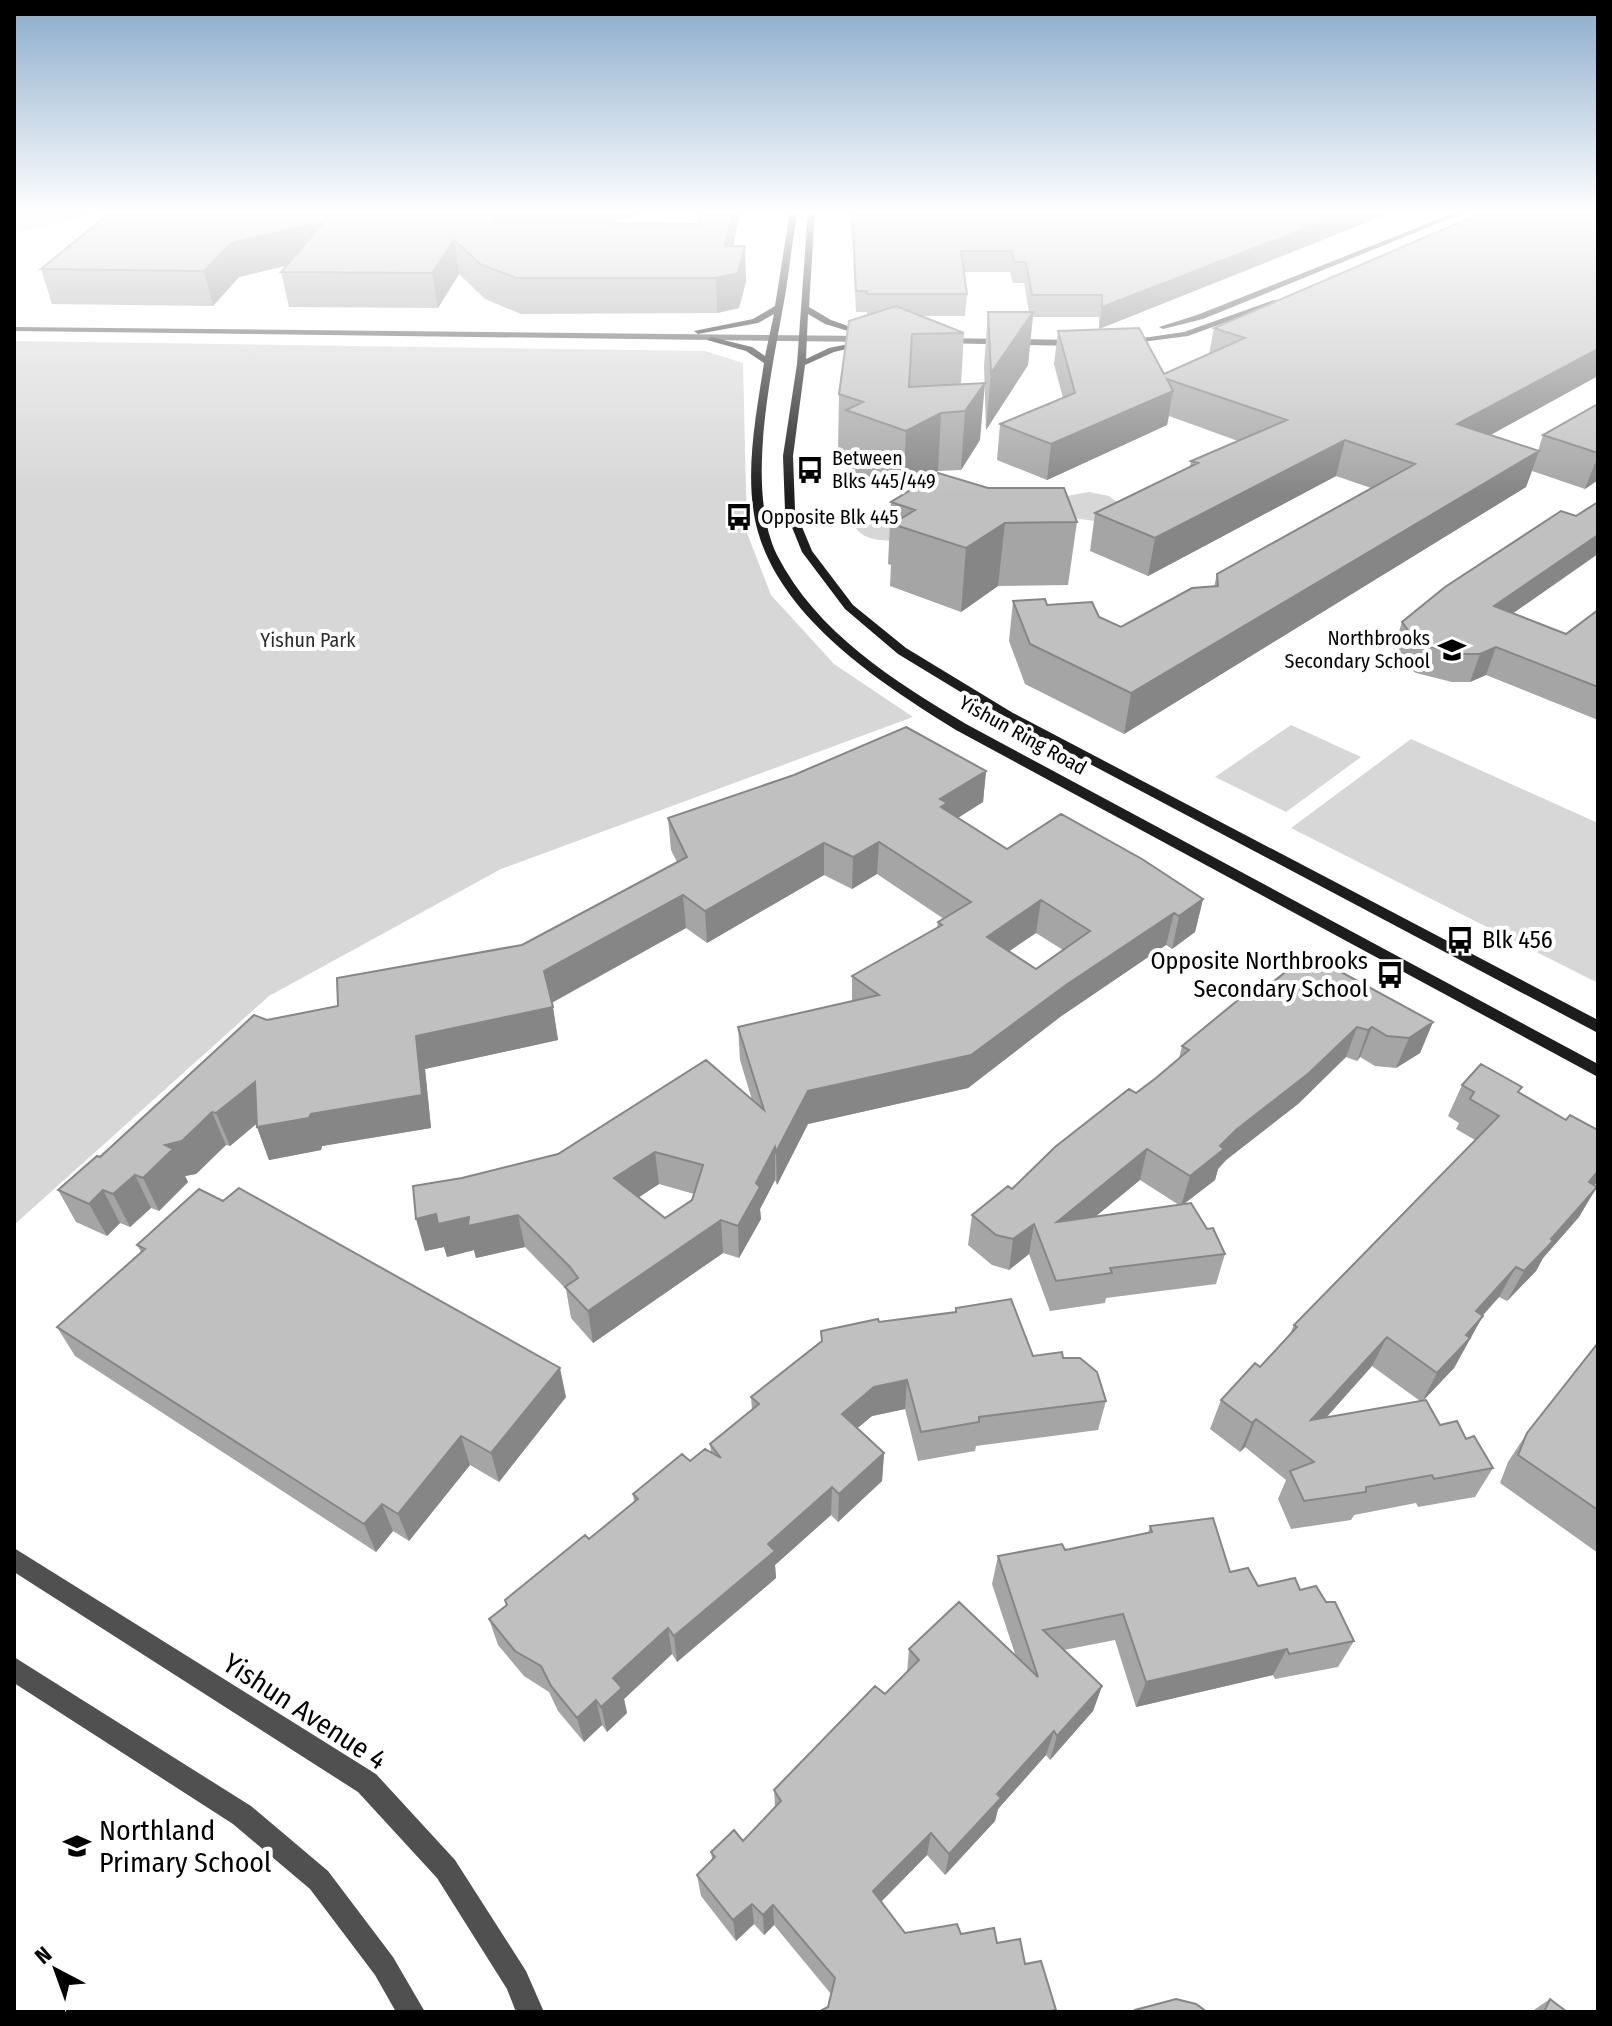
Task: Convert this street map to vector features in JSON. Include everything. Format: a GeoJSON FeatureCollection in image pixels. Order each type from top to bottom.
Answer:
{"type":"FeatureCollection","features":[{"type":"Feature","properties":{"kind":"main road"},"geometry":{"type":"LineString","coordinates":[[698,331],[755,321],[779,307]]}},
{"type":"Feature","properties":{"kind":"main road","name":"Yishun Ring Road"},"geometry":{"type":"LineString","coordinates":[[779,307],[769,362],[757,490],[759,518],[770,551],[794,593],[867,665],[961,727],[1598,1071]]}},
{"type":"Feature","properties":{"kind":"main road"},"geometry":{"type":"LineString","coordinates":[[805,308],[828,322],[858,331]]}},
{"type":"Feature","properties":{"kind":"main road","name":"Yishun Ring Road"},"geometry":{"type":"LineString","coordinates":[[805,308],[801,364],[788,456],[790,510],[807,552],[849,607],[902,651],[1022,723],[1598,1027]]}},
{"type":"Feature","properties":{"kind":"main road"},"geometry":{"type":"LineString","coordinates":[[801,364],[832,350],[877,337]]}},
{"type":"Feature","properties":{"kind":"main road"},"geometry":{"type":"LineString","coordinates":[[711,340],[749,349],[769,362]]}},
{"type":"Feature","properties":{"kind":"street"},"geometry":{"type":"LineString","coordinates":[[1229,306],[1200,317],[1112,338],[1185,334],[1263,306]]}},
{"type":"Feature","properties":{"kind":"street"},"geometry":{"type":"LineString","coordinates":[[14,323],[661,330],[877,337]]}},
{"type":"Feature","properties":{"kind":"street"},"geometry":{"type":"LineString","coordinates":[[470,328],[480,335]]}},
{"type":"Feature","properties":{"kind":"street"},"geometry":{"type":"LineString","coordinates":[[14,329],[711,340],[772,335]]}},
{"type":"Feature","properties":{"kind":"street"},"geometry":{"type":"LineString","coordinates":[[661,330],[672,335],[673,339]]}},
{"type":"Feature","properties":{"kind":"street"},"geometry":{"type":"LineString","coordinates":[[803,335],[858,331],[877,337]]}},
{"type":"Feature","properties":{"kind":"street"},"geometry":{"type":"LineString","coordinates":[[936,333],[1086,335]]}},
{"type":"Feature","properties":{"kind":"street"},"geometry":{"type":"LineString","coordinates":[[924,341],[1079,343]]}},
{"type":"Feature","properties":{"kind":"street","name":"Yishun Avenue 4"},"geometry":{"type":"LineString","coordinates":[[14,1559],[367,1783],[446,1869],[517,1980],[530,2012]]}},
{"type":"Feature","properties":{"kind":"street"},"geometry":{"type":"LineString","coordinates":[[14,1669],[242,1815],[308,1871],[384,1966],[411,2012]]}},
{"type":"Feature","properties":{"kind":"green space","name":"Yishun Park"},"geometry":{"type":"Polygon","coordinates":[[[14,341],[705,351],[743,363],[747,533],[771,595],[834,664],[913,717],[501,869],[269,996],[14,1225],[14,341]]]}},
{"type":"Feature","properties":{"kind":"green space"},"geometry":{"type":"Polygon","coordinates":[[[1089,492],[1109,496],[1121,505],[1095,521],[1073,518],[1061,497],[1089,492]]]}},
{"type":"Feature","properties":{"kind":"green space"},"geometry":{"type":"Polygon","coordinates":[[[894,509],[892,541],[865,536],[854,524],[862,514],[894,509]]]}},
{"type":"Feature","properties":{"kind":"green space"},"geometry":{"type":"Polygon","coordinates":[[[1291,725],[1361,757],[1286,812],[1215,777],[1291,725]]]}},
{"type":"Feature","properties":{"kind":"green space"},"geometry":{"type":"Polygon","coordinates":[[[1411,739],[1598,823],[1598,983],[1291,828],[1411,739]]]}},
{"type":"Feature","properties":{"kind":"building"},"geometry":{"type":"Polygon","coordinates":[[[896,306],[964,333],[912,334],[909,387],[985,383],[965,411],[941,413],[906,431],[846,410],[863,402],[839,394],[849,321],[896,306]]]}},
{"type":"Feature","properties":{"kind":"building"},"geometry":{"type":"Polygon","coordinates":[[[1266,306],[1598,306],[1598,349],[1457,424],[1539,451],[1131,693],[1030,644],[1013,601],[1045,599],[1047,605],[1092,602],[1099,617],[1121,627],[1192,588],[1218,586],[1217,574],[1415,464],[1345,440],[1155,538],[1095,513],[1198,463],[1191,461],[1287,420],[1167,379],[1173,391],[1051,444],[1000,424],[1075,393],[1058,331],[1139,328],[1164,374],[1245,338],[1214,328],[1266,306]]]}},
{"type":"Feature","properties":{"kind":"building"},"geometry":{"type":"Polygon","coordinates":[[[988,312],[1033,312],[991,373],[988,312]]]}},
{"type":"Feature","properties":{"kind":"building"},"geometry":{"type":"Polygon","coordinates":[[[1598,404],[1598,453],[1543,435],[1598,404]]]}},
{"type":"Feature","properties":{"kind":"building"},"geometry":{"type":"Polygon","coordinates":[[[938,473],[988,488],[1064,488],[1077,522],[1005,523],[966,548],[892,524],[915,510],[891,502],[938,473]]]}},
{"type":"Feature","properties":{"kind":"building"},"geometry":{"type":"Polygon","coordinates":[[[1598,502],[1598,535],[1494,606],[1566,634],[1598,610],[1598,687],[1496,647],[1480,654],[1462,654],[1425,645],[1412,636],[1402,622],[1445,587],[1561,511],[1576,516],[1598,502]]]}},
{"type":"Feature","properties":{"kind":"building"},"geometry":{"type":"Polygon","coordinates":[[[906,727],[986,771],[940,799],[947,803],[941,807],[1007,849],[1061,814],[1142,859],[1203,899],[1179,916],[1174,913],[1066,985],[971,1055],[808,1091],[756,1183],[760,1187],[738,1226],[721,1220],[588,1311],[565,1287],[578,1278],[570,1267],[518,1215],[468,1226],[469,1217],[438,1224],[436,1214],[416,1219],[413,1186],[462,1178],[558,1154],[706,1060],[764,1110],[738,1027],[879,995],[852,976],[942,925],[938,922],[971,902],[879,842],[853,857],[824,843],[705,911],[683,895],[544,971],[553,1007],[416,1036],[422,1095],[311,1114],[309,1118],[257,1127],[255,1082],[216,1113],[212,1112],[182,1141],[165,1145],[173,1149],[143,1178],[135,1175],[113,1194],[103,1190],[89,1204],[58,1190],[97,1156],[100,1157],[254,1015],[267,1020],[338,1006],[337,978],[522,945],[687,857],[668,818],[794,775],[906,727]],[[1041,900],[987,937],[1036,969],[1090,931],[1041,900]],[[655,1152],[614,1178],[665,1218],[692,1200],[703,1165],[655,1152]]]}},
{"type":"Feature","properties":{"kind":"building"},"geometry":{"type":"Polygon","coordinates":[[[1308,954],[1433,1022],[1409,1038],[1387,1036],[1372,1027],[1368,1030],[1357,1027],[1309,1073],[1236,1130],[1220,1146],[1224,1149],[1190,1176],[1147,1149],[1057,1222],[1191,1203],[1207,1229],[1213,1228],[1225,1254],[1110,1268],[1112,1273],[1056,1281],[1034,1224],[1013,1239],[996,1235],[972,1215],[1008,1186],[1012,1189],[1055,1147],[1129,1089],[1136,1093],[1156,1078],[1189,1050],[1182,1046],[1260,982],[1268,986],[1308,954]]]}},
{"type":"Feature","properties":{"kind":"building"},"geometry":{"type":"Polygon","coordinates":[[[1481,1064],[1522,1087],[1518,1092],[1566,1120],[1570,1115],[1598,1130],[1598,1171],[1589,1182],[1597,1187],[1524,1271],[1516,1267],[1476,1311],[1483,1316],[1466,1335],[1470,1338],[1437,1373],[1387,1337],[1311,1420],[1426,1400],[1440,1425],[1457,1421],[1466,1439],[1474,1436],[1493,1468],[1434,1479],[1432,1475],[1366,1487],[1366,1492],[1304,1501],[1290,1471],[1314,1462],[1256,1419],[1252,1423],[1221,1400],[1255,1363],[1260,1367],[1297,1327],[1294,1325],[1499,1116],[1470,1099],[1474,1092],[1462,1085],[1481,1064]]]}},
{"type":"Feature","properties":{"kind":"building"},"geometry":{"type":"Polygon","coordinates":[[[239,1188],[560,1368],[491,1453],[461,1436],[398,1514],[382,1504],[364,1524],[57,1327],[145,1249],[137,1245],[199,1189],[223,1201],[239,1188]]]}},
{"type":"Feature","properties":{"kind":"building"},"geometry":{"type":"Polygon","coordinates":[[[1011,1299],[1033,1356],[1062,1352],[1063,1358],[1080,1358],[1097,1372],[1106,1401],[979,1417],[979,1422],[921,1432],[907,1380],[874,1387],[842,1414],[884,1453],[839,1494],[832,1487],[768,1544],[775,1551],[674,1636],[668,1628],[613,1678],[622,1688],[601,1707],[596,1700],[577,1718],[551,1686],[541,1666],[515,1651],[489,1619],[507,1605],[505,1600],[585,1535],[589,1539],[638,1499],[633,1494],[682,1454],[690,1461],[705,1449],[721,1458],[710,1444],[759,1404],[751,1397],[822,1341],[821,1331],[878,1319],[879,1322],[956,1312],[956,1308],[1011,1299]]]}},
{"type":"Feature","properties":{"kind":"building"},"geometry":{"type":"Polygon","coordinates":[[[1598,1343],[1598,1510],[1518,1455],[1527,1433],[1598,1343]]]}},
{"type":"Feature","properties":{"kind":"building"},"geometry":{"type":"Polygon","coordinates":[[[1213,1518],[1230,1572],[1248,1568],[1258,1586],[1295,1578],[1300,1590],[1316,1586],[1326,1602],[1335,1602],[1354,1641],[1289,1654],[1287,1649],[1146,1682],[1123,1614],[1043,1630],[1102,1686],[1057,1736],[1054,1731],[997,1794],[1001,1798],[949,1854],[931,1833],[873,1891],[905,1933],[957,1924],[961,1934],[994,1928],[997,1943],[1020,1939],[1025,1964],[1041,1961],[1056,2010],[823,2012],[828,2007],[835,1978],[773,1905],[763,1915],[752,1904],[733,1920],[697,1875],[715,1857],[711,1852],[734,1830],[743,1841],[781,1801],[774,1790],[875,1686],[885,1694],[919,1660],[909,1649],[959,1602],[1038,1677],[998,1556],[1062,1544],[1065,1550],[1152,1532],[1150,1526],[1213,1518]]]}},
{"type":"Feature","properties":{"kind":"building"},"geometry":{"type":"Polygon","coordinates":[[[1176,1999],[1196,2004],[1207,2012],[1133,2012],[1135,2010],[1176,1999]]]}},
{"type":"Feature","properties":{"kind":"building"},"geometry":{"type":"Polygon","coordinates":[[[1550,1999],[1567,2012],[1544,2012],[1550,1999]]]}},
{"type":"Feature","properties":{"kind":"place","name":"Between Blks 445/449"},"geometry":{"type":"Point","coordinates":[810,470]}},
{"type":"Feature","properties":{"kind":"place","name":"Opposite Blk 445"},"geometry":{"type":"Point","coordinates":[739,517]}},
{"type":"Feature","properties":{"kind":"place","name":"Northbrooks Secondary School"},"geometry":{"type":"Point","coordinates":[1452,650]}},
{"type":"Feature","properties":{"kind":"place","name":"Blk 456"},"geometry":{"type":"Point","coordinates":[1460,940]}},
{"type":"Feature","properties":{"kind":"place","name":"Opposite Northbrooks Secondary School"},"geometry":{"type":"Point","coordinates":[1390,975]}},
{"type":"Feature","properties":{"kind":"place","name":"Northland Primary School"},"geometry":{"type":"Point","coordinates":[77,1846]}}]}
